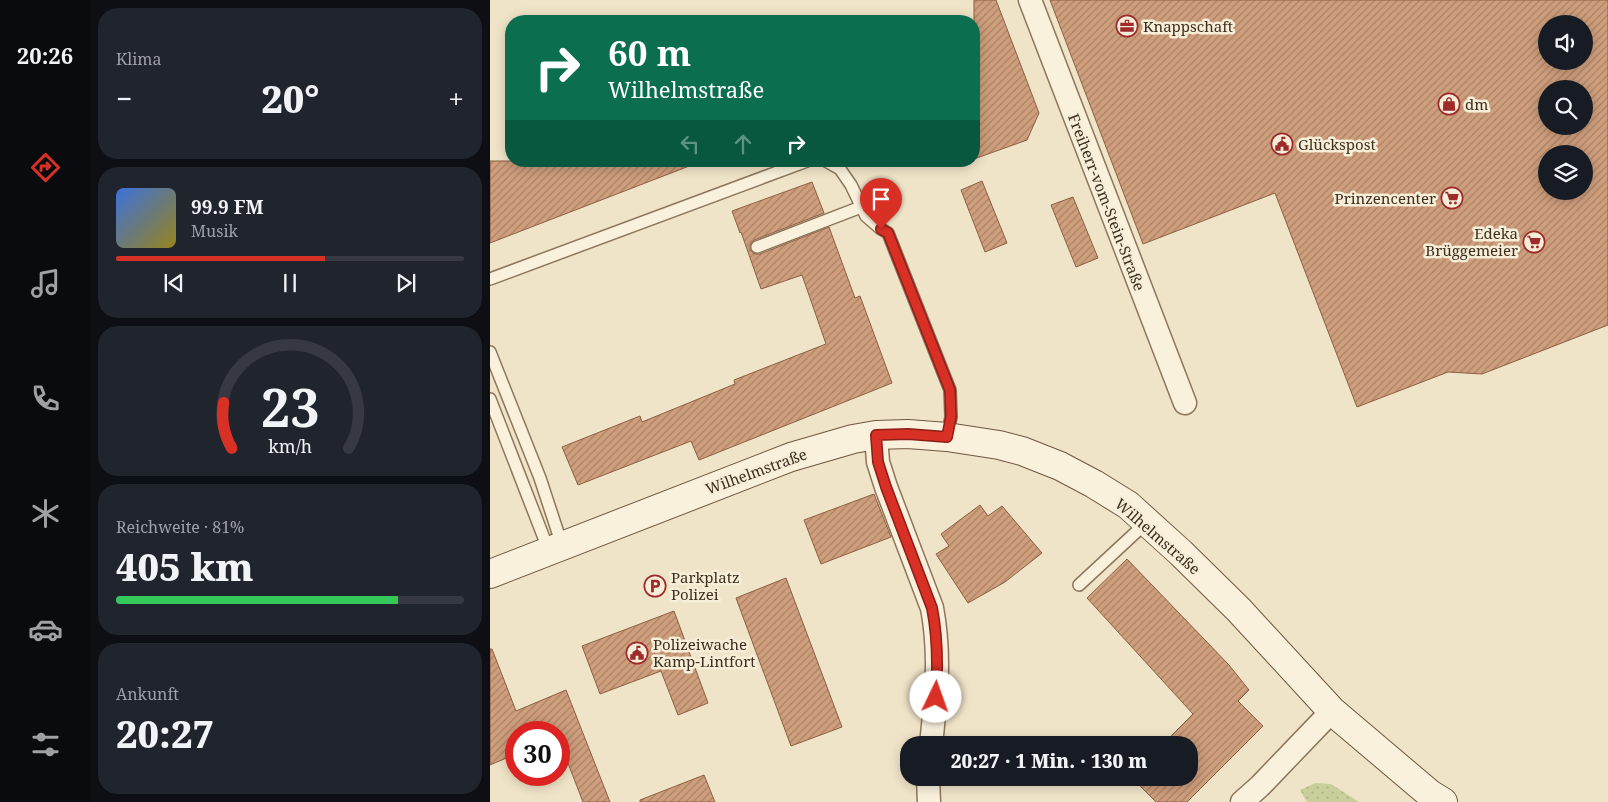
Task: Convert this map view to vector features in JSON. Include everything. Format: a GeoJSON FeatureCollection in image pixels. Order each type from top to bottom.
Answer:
{"type":"FeatureCollection","features":[{"type":"Feature","properties":{"kind":"street","name":"Freiherr-vom-Stein-Straße"},"geometry":{"type":"LineString","coordinates":[[1030,0],[1185,403]]}},
{"type":"Feature","properties":{"kind":"street","name":"Wilhelmstraße"},"geometry":{"type":"LineString","coordinates":[[490,574],[791,457],[845,440],[876,435],[908,434],[947,437],[999,445],[1022,451],[1060,466],[1128,505],[1181,553],[1238,610],[1332,711],[1408,776],[1442,802]]}},
{"type":"Feature","properties":{"kind":"street"},"geometry":{"type":"LineString","coordinates":[[876,435],[878,462],[886,487],[934,615],[938,658],[932,736]]}},
{"type":"Feature","properties":{"kind":"street"},"geometry":{"type":"LineString","coordinates":[[1242,802],[1332,711]]}},
{"type":"Feature","properties":{"kind":"street"},"geometry":{"type":"LineString","coordinates":[[928,786],[928,802]]}},
{"type":"Feature","properties":{"kind":"lane"},"geometry":{"type":"LineString","coordinates":[[490,279],[791,167]]}},
{"type":"Feature","properties":{"kind":"lane"},"geometry":{"type":"LineString","coordinates":[[836,167],[851,185],[861,207],[873,222],[888,233],[950,390],[951,417],[947,437]]}},
{"type":"Feature","properties":{"kind":"lane"},"geometry":{"type":"LineString","coordinates":[[757,247],[861,207]]}},
{"type":"Feature","properties":{"kind":"lane"},"geometry":{"type":"LineString","coordinates":[[490,352],[540,478],[555,548]]}},
{"type":"Feature","properties":{"kind":"lane"},"geometry":{"type":"LineString","coordinates":[[490,399],[555,548]]}},
{"type":"Feature","properties":{"kind":"lane"},"geometry":{"type":"LineString","coordinates":[[1079,585],[1147,522]]}},
{"type":"Feature","properties":{"kind":"green space"},"geometry":{"type":"Polygon","coordinates":[[[1315,783],[1331,784],[1359,802],[1307,802],[1300,790],[1315,783]]]}},
{"type":"Feature","properties":{"kind":"building"},"geometry":{"type":"Polygon","coordinates":[[[974,0],[996,0],[1039,113],[1027,140],[980,157],[980,15],[974,15],[974,0]]]}},
{"type":"Feature","properties":{"kind":"building","name":"Prinzencenter"},"geometry":{"type":"Polygon","coordinates":[[[1050,0],[1608,0],[1608,325],[1482,374],[1448,372],[1357,407],[1275,193],[1143,244],[1050,0]]]}},
{"type":"Feature","properties":{"kind":"building"},"geometry":{"type":"Polygon","coordinates":[[[490,161],[505,161],[505,167],[687,167],[490,243],[490,161]]]}},
{"type":"Feature","properties":{"kind":"building"},"geometry":{"type":"Polygon","coordinates":[[[982,181],[1007,243],[985,252],[961,190],[982,181]]]}},
{"type":"Feature","properties":{"kind":"building"},"geometry":{"type":"Polygon","coordinates":[[[812,182],[824,213],[754,240],[750,245],[750,250],[755,254],[760,254],[829,227],[855,298],[860,296],[892,383],[699,460],[691,441],[578,485],[562,447],[640,416],[642,422],[735,384],[734,380],[826,344],[802,275],[761,289],[732,211],[812,182]]]}},
{"type":"Feature","properties":{"kind":"building"},"geometry":{"type":"Polygon","coordinates":[[[1073,197],[1098,258],[1076,267],[1051,205],[1073,197]]]}},
{"type":"Feature","properties":{"kind":"building"},"geometry":{"type":"Polygon","coordinates":[[[874,494],[891,537],[821,564],[804,520],[874,494]]]}},
{"type":"Feature","properties":{"kind":"building"},"geometry":{"type":"Polygon","coordinates":[[[980,505],[988,516],[1002,506],[1042,553],[1005,582],[968,603],[936,554],[949,546],[941,534],[980,505]]]}},
{"type":"Feature","properties":{"kind":"building"},"geometry":{"type":"Polygon","coordinates":[[[1127,559],[1229,665],[1249,690],[1238,701],[1263,726],[1187,802],[1156,802],[1140,786],[1198,786],[1198,736],[1171,736],[1193,714],[1087,598],[1127,559]]]}},
{"type":"Feature","properties":{"kind":"building"},"geometry":{"type":"Polygon","coordinates":[[[786,578],[842,727],[791,746],[736,598],[786,578]]]}},
{"type":"Feature","properties":{"kind":"building","name":"Polizeiwache Kamp-Lintfort"},"geometry":{"type":"Polygon","coordinates":[[[674,611],[708,703],[678,715],[661,671],[600,694],[582,646],[674,611]]]}},
{"type":"Feature","properties":{"kind":"building"},"geometry":{"type":"Polygon","coordinates":[[[490,649],[492,649],[516,711],[566,690],[610,802],[583,802],[570,768],[570,721],[505,721],[505,759],[490,765],[490,649]]]}},
{"type":"Feature","properties":{"kind":"building"},"geometry":{"type":"Polygon","coordinates":[[[704,775],[715,802],[640,802],[640,800],[704,775]]]}},
{"type":"Feature","properties":{"kind":"place","name":"Knappschaft"},"geometry":{"type":"Point","coordinates":[1127,26]}},
{"type":"Feature","properties":{"kind":"place","name":"dm"},"geometry":{"type":"Point","coordinates":[1449,104]}},
{"type":"Feature","properties":{"kind":"place","name":"Glückspost"},"geometry":{"type":"Point","coordinates":[1282,144]}},
{"type":"Feature","properties":{"kind":"place","name":"Prinzencenter"},"geometry":{"type":"Point","coordinates":[1452,198]}},
{"type":"Feature","properties":{"kind":"place","name":"Edeka Brüggemeier"},"geometry":{"type":"Point","coordinates":[1534,242]}},
{"type":"Feature","properties":{"kind":"place","name":"Parkplatz Polizei"},"geometry":{"type":"Point","coordinates":[655,586]}},
{"type":"Feature","properties":{"kind":"place","name":"Polizeiwache Kamp-Lintfort"},"geometry":{"type":"Point","coordinates":[637,653]}},
{"type":"Feature","properties":{"kind":"route"},"geometry":{"type":"LineString","coordinates":[[881,229],[888,233],[950,390],[951,417],[947,437],[908,434],[876,435],[881,474],[932,608],[936,628],[938,658],[936,697]]}}]}
